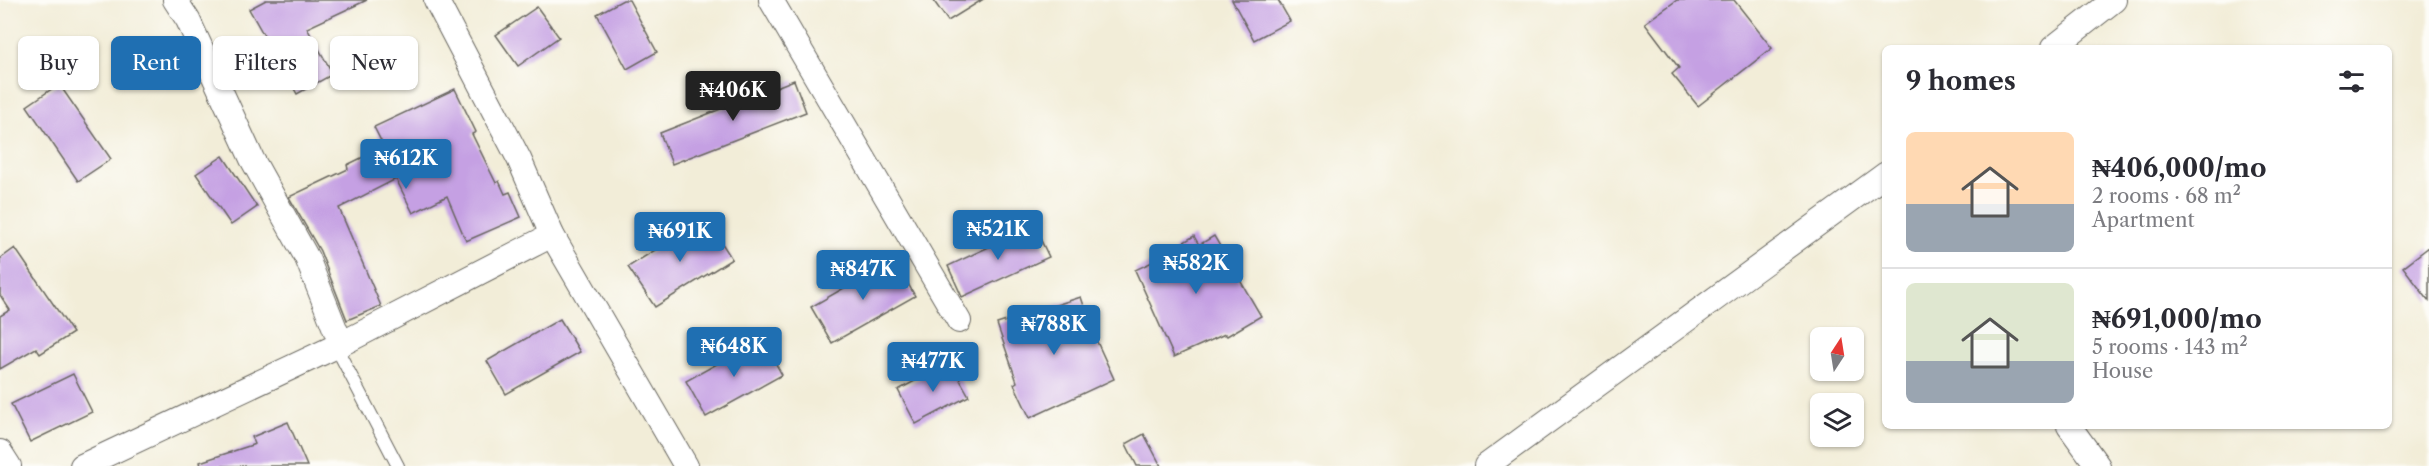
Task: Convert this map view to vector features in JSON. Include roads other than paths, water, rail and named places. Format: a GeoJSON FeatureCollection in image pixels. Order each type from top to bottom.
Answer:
{"type":"FeatureCollection","features":[{"type":"Feature","properties":{"kind":"street"},"geometry":{"type":"LineString","coordinates":[[175,0],[188,20],[252,159],[307,258],[339,345]]}},
{"type":"Feature","properties":{"kind":"street"},"geometry":{"type":"LineString","coordinates":[[436,0],[519,159],[552,235],[678,464]]}},
{"type":"Feature","properties":{"kind":"street"},"geometry":{"type":"LineString","coordinates":[[771,0],[958,321]]}},
{"type":"Feature","properties":{"kind":"street"},"geometry":{"type":"LineString","coordinates":[[2057,45],[2114,0]]}},
{"type":"Feature","properties":{"kind":"street"},"geometry":{"type":"LineString","coordinates":[[1486,466],[1882,177]]}},
{"type":"Feature","properties":{"kind":"street"},"geometry":{"type":"LineString","coordinates":[[82,466],[339,345],[552,235]]}},
{"type":"Feature","properties":{"kind":"street"},"geometry":{"type":"LineString","coordinates":[[2071,429],[2098,466]]}},
{"type":"Feature","properties":{"kind":"street"},"geometry":{"type":"LineString","coordinates":[[0,452],[9,466]]}},
{"type":"Feature","properties":{"kind":"lane"},"geometry":{"type":"LineString","coordinates":[[339,345],[398,466]]}}]}
